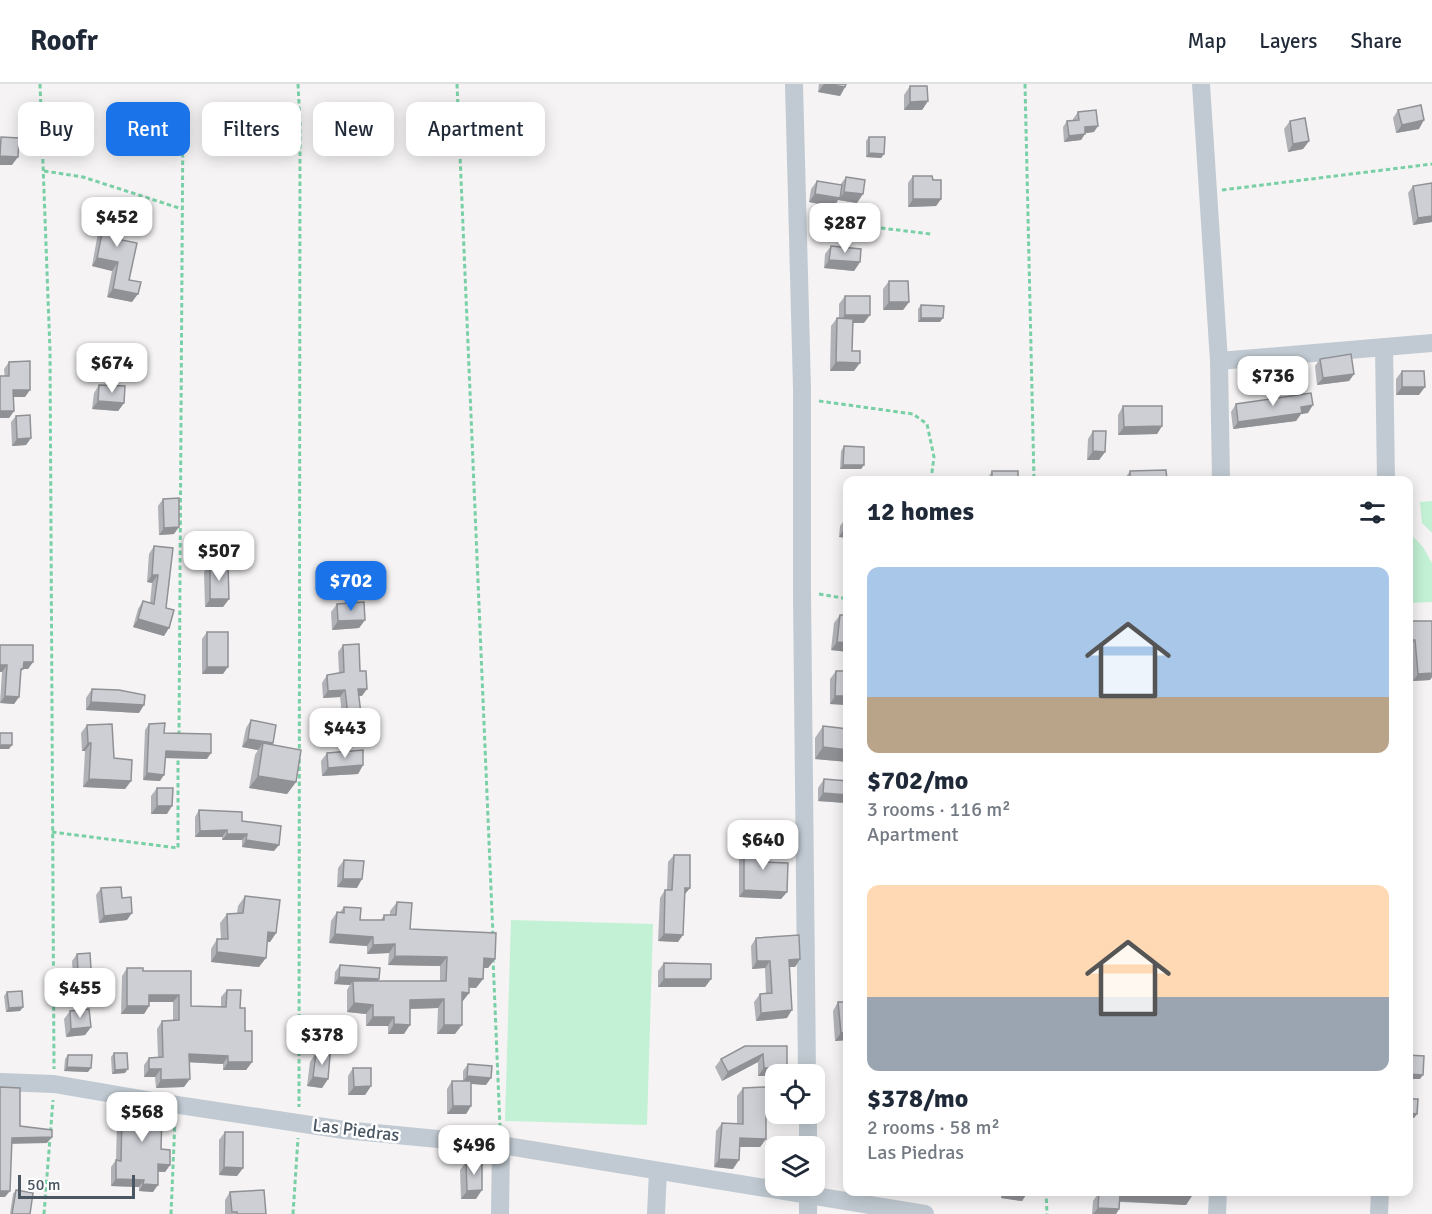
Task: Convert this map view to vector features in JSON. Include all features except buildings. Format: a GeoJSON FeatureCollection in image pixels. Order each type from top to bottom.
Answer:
{"type":"FeatureCollection","features":[{"type":"Feature","properties":{"kind":"street"},"geometry":{"type":"LineString","coordinates":[[794,84],[802,399],[807,1064]]}},
{"type":"Feature","properties":{"kind":"street"},"geometry":{"type":"LineString","coordinates":[[1201,84],[1219,361],[1221,476]]}},
{"type":"Feature","properties":{"kind":"street"},"geometry":{"type":"LineString","coordinates":[[1219,361],[1432,343]]}},
{"type":"Feature","properties":{"kind":"street"},"geometry":{"type":"LineString","coordinates":[[1383,347],[1386,476]]}},
{"type":"Feature","properties":{"kind":"street","name":"Las Piedras"},"geometry":{"type":"LineString","coordinates":[[0,1082],[54,1084],[344,1130],[501,1145],[658,1171],[765,1185]]}},
{"type":"Feature","properties":{"kind":"street"},"geometry":{"type":"LineString","coordinates":[[501,1145],[501,1214]]}},
{"type":"Feature","properties":{"kind":"street"},"geometry":{"type":"LineString","coordinates":[[656,1214],[658,1171]]}},
{"type":"Feature","properties":{"kind":"street","name":"Las Piedras"},"geometry":{"type":"LineString","coordinates":[[825,1193],[925,1214]]}},
{"type":"Feature","properties":{"kind":"street"},"geometry":{"type":"LineString","coordinates":[[808,1196],[808,1214]]}},
{"type":"Feature","properties":{"kind":"street"},"geometry":{"type":"LineString","coordinates":[[1218,1196],[1218,1214]]}},
{"type":"Feature","properties":{"kind":"street"},"geometry":{"type":"LineString","coordinates":[[1379,1214],[1380,1196]]}},
{"type":"Feature","properties":{"kind":"path"},"geometry":{"type":"LineString","coordinates":[[40,84],[50,351],[54,1084],[44,1214]]}},
{"type":"Feature","properties":{"kind":"path"},"geometry":{"type":"LineString","coordinates":[[294,1214],[299,1123],[300,123],[298,84]]}},
{"type":"Feature","properties":{"kind":"path"},"geometry":{"type":"LineString","coordinates":[[457,84],[493,942]]}},
{"type":"Feature","properties":{"kind":"path"},"geometry":{"type":"LineString","coordinates":[[1025,84],[1034,476]]}},
{"type":"Feature","properties":{"kind":"path"},"geometry":{"type":"LineString","coordinates":[[178,742],[183,156]]}},
{"type":"Feature","properties":{"kind":"path"},"geometry":{"type":"LineString","coordinates":[[1208,191],[1432,164]]}},
{"type":"Feature","properties":{"kind":"path"},"geometry":{"type":"LineString","coordinates":[[44,171],[83,177],[182,209]]}},
{"type":"Feature","properties":{"kind":"path"},"geometry":{"type":"LineString","coordinates":[[798,218],[930,234]]}},
{"type":"Feature","properties":{"kind":"path"},"geometry":{"type":"LineString","coordinates":[[802,399],[913,414],[927,424],[934,457],[932,476]]}},
{"type":"Feature","properties":{"kind":"path"},"geometry":{"type":"LineString","coordinates":[[802,592],[843,598]]}},
{"type":"Feature","properties":{"kind":"path"},"geometry":{"type":"LineString","coordinates":[[52,832],[178,848],[178,754]]}},
{"type":"Feature","properties":{"kind":"path"},"geometry":{"type":"LineString","coordinates":[[493,954],[501,1145]]}},
{"type":"Feature","properties":{"kind":"path"},"geometry":{"type":"LineString","coordinates":[[171,1214],[176,1105]]}},
{"type":"Feature","properties":{"kind":"path"},"geometry":{"type":"LineString","coordinates":[[1046,1196],[1047,1214]]}},
{"type":"Feature","properties":{"kind":"green space"},"geometry":{"type":"Polygon","coordinates":[[[1432,501],[1432,533],[1422,523],[1420,502],[1432,501]]]}},
{"type":"Feature","properties":{"kind":"green space"},"geometry":{"type":"Polygon","coordinates":[[[1413,536],[1423,547],[1432,563],[1432,602],[1413,603],[1413,536]]]}},
{"type":"Feature","properties":{"kind":"green space"},"geometry":{"type":"Polygon","coordinates":[[[511,920],[653,924],[647,1125],[505,1121],[511,920]]]}}]}
